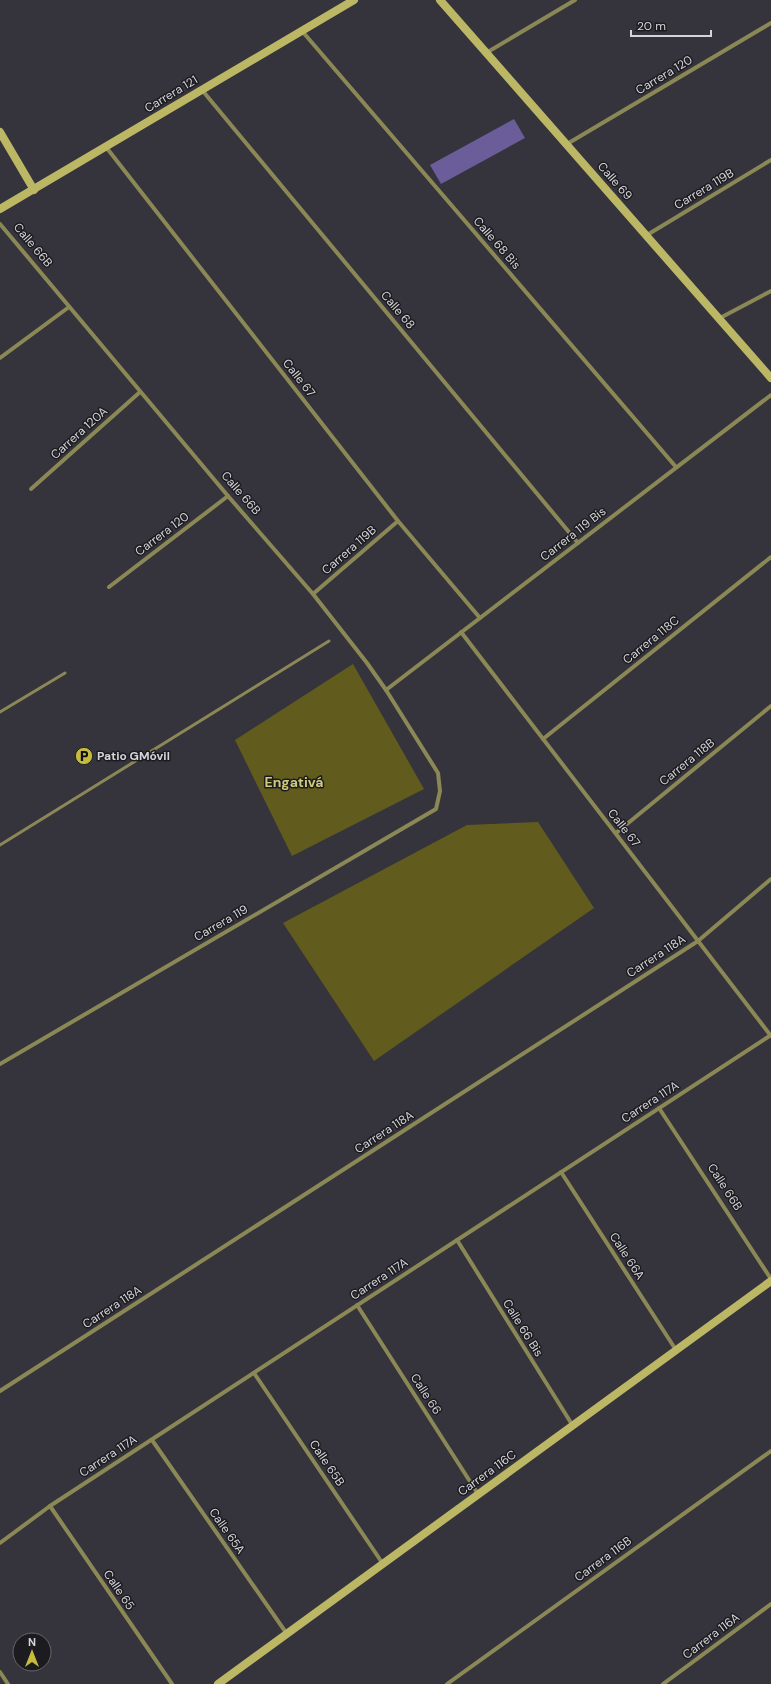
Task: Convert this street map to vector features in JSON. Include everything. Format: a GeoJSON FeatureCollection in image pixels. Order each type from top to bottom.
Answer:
{"type":"FeatureCollection","features":[{"type":"Feature","properties":{"kind":"street","name":"Carrera 121"},"geometry":{"type":"LineString","coordinates":[[0,209],[354,0]]}},
{"type":"Feature","properties":{"kind":"street","name":"Calle 69"},"geometry":{"type":"LineString","coordinates":[[440,0],[771,378]]}},
{"type":"Feature","properties":{"kind":"street"},"geometry":{"type":"LineString","coordinates":[[486,53],[575,0]]}},
{"type":"Feature","properties":{"kind":"street","name":"Carrera 120"},"geometry":{"type":"LineString","coordinates":[[567,144],[771,23]]}},
{"type":"Feature","properties":{"kind":"street","name":"Calle 68 Bis"},"geometry":{"type":"LineString","coordinates":[[302,31],[676,467]]}},
{"type":"Feature","properties":{"kind":"street","name":"Calle 68"},"geometry":{"type":"LineString","coordinates":[[202,90],[578,542]]}},
{"type":"Feature","properties":{"kind":"street"},"geometry":{"type":"LineString","coordinates":[[0,132],[34,190]]}},
{"type":"Feature","properties":{"kind":"street","name":"Calle 67"},"geometry":{"type":"LineString","coordinates":[[106,147],[398,521],[480,618]]}},
{"type":"Feature","properties":{"kind":"street","name":"Carrera 119B"},"geometry":{"type":"LineString","coordinates":[[647,235],[771,160]]}},
{"type":"Feature","properties":{"kind":"street","name":"Calle 66B"},"geometry":{"type":"LineString","coordinates":[[0,224],[140,392],[313,594],[386,690],[438,773],[440,792]]}},
{"type":"Feature","properties":{"kind":"street"},"geometry":{"type":"LineString","coordinates":[[720,318],[771,291]]}},
{"type":"Feature","properties":{"kind":"street"},"geometry":{"type":"LineString","coordinates":[[0,358],[69,307]]}},
{"type":"Feature","properties":{"kind":"street","name":"Carrera 120A"},"geometry":{"type":"LineString","coordinates":[[31,489],[140,392]]}},
{"type":"Feature","properties":{"kind":"street","name":"Carrera 119 Bis"},"geometry":{"type":"LineString","coordinates":[[386,690],[771,395]]}},
{"type":"Feature","properties":{"kind":"street","name":"Carrera 120"},"geometry":{"type":"LineString","coordinates":[[108,587],[228,496]]}},
{"type":"Feature","properties":{"kind":"street","name":"Carrera 119B"},"geometry":{"type":"LineString","coordinates":[[313,594],[398,521]]}},
{"type":"Feature","properties":{"kind":"street","name":"Carrera 118C"},"geometry":{"type":"LineString","coordinates":[[543,739],[771,557]]}},
{"type":"Feature","properties":{"kind":"street","name":"Calle 67"},"geometry":{"type":"LineString","coordinates":[[461,632],[771,1036]]}},
{"type":"Feature","properties":{"kind":"street","name":"Carrera 118B"},"geometry":{"type":"LineString","coordinates":[[616,833],[771,706]]}},
{"type":"Feature","properties":{"kind":"street","name":"Carrera 119"},"geometry":{"type":"LineString","coordinates":[[0,1064],[436,809],[440,792]]}},
{"type":"Feature","properties":{"kind":"street","name":"Carrera 118A"},"geometry":{"type":"LineString","coordinates":[[0,1391],[698,941],[771,879]]}},
{"type":"Feature","properties":{"kind":"street","name":"Carrera 117A"},"geometry":{"type":"LineString","coordinates":[[0,1543],[50,1506],[771,1036]]}},
{"type":"Feature","properties":{"kind":"street","name":"Calle 66B"},"geometry":{"type":"LineString","coordinates":[[659,1108],[771,1280]]}},
{"type":"Feature","properties":{"kind":"street","name":"Calle 66A"},"geometry":{"type":"LineString","coordinates":[[561,1172],[677,1350]]}},
{"type":"Feature","properties":{"kind":"street","name":"Calle 66 Bis"},"geometry":{"type":"LineString","coordinates":[[457,1240],[573,1426]]}},
{"type":"Feature","properties":{"kind":"street","name":"Carrera 116C"},"geometry":{"type":"LineString","coordinates":[[220,1683],[771,1280]]}},
{"type":"Feature","properties":{"kind":"street","name":"Calle 66"},"geometry":{"type":"LineString","coordinates":[[357,1305],[478,1494]]}},
{"type":"Feature","properties":{"kind":"street","name":"Calle 65B"},"geometry":{"type":"LineString","coordinates":[[254,1373],[383,1564]]}},
{"type":"Feature","properties":{"kind":"street","name":"Calle 65A"},"geometry":{"type":"LineString","coordinates":[[152,1440],[286,1634]]}},
{"type":"Feature","properties":{"kind":"street","name":"Carrera 116B"},"geometry":{"type":"LineString","coordinates":[[447,1684],[771,1451]]}},
{"type":"Feature","properties":{"kind":"street","name":"Calle 65"},"geometry":{"type":"LineString","coordinates":[[50,1506],[172,1684]]}},
{"type":"Feature","properties":{"kind":"street","name":"Carrera 116A"},"geometry":{"type":"LineString","coordinates":[[663,1684],[771,1604]]}},
{"type":"Feature","properties":{"kind":"street"},"geometry":{"type":"LineString","coordinates":[[0,1672],[8,1684]]}},
{"type":"Feature","properties":{"kind":"lane"},"geometry":{"type":"LineString","coordinates":[[0,845],[329,641]]}},
{"type":"Feature","properties":{"kind":"lane"},"geometry":{"type":"LineString","coordinates":[[0,712],[65,673]]}},
{"type":"Feature","properties":{"kind":"shaded area"},"geometry":{"type":"Polygon","coordinates":[[[353,664],[424,789],[292,856],[235,740],[353,664]]]}},
{"type":"Feature","properties":{"kind":"shaded area"},"geometry":{"type":"Polygon","coordinates":[[[538,822],[594,908],[374,1061],[283,923],[467,825],[538,822]]]}},
{"type":"Feature","properties":{"kind":"building"},"geometry":{"type":"Polygon","coordinates":[[[514,119],[525,138],[441,184],[430,165],[514,119]]]}},
{"type":"Feature","properties":{"kind":"place","name":"Patio GMóvil"},"geometry":{"type":"Point","coordinates":[84,756]}},
{"type":"Feature","properties":{"kind":"district","name":"Engativá"},"geometry":{"type":"Point","coordinates":[294,782]}}]}
